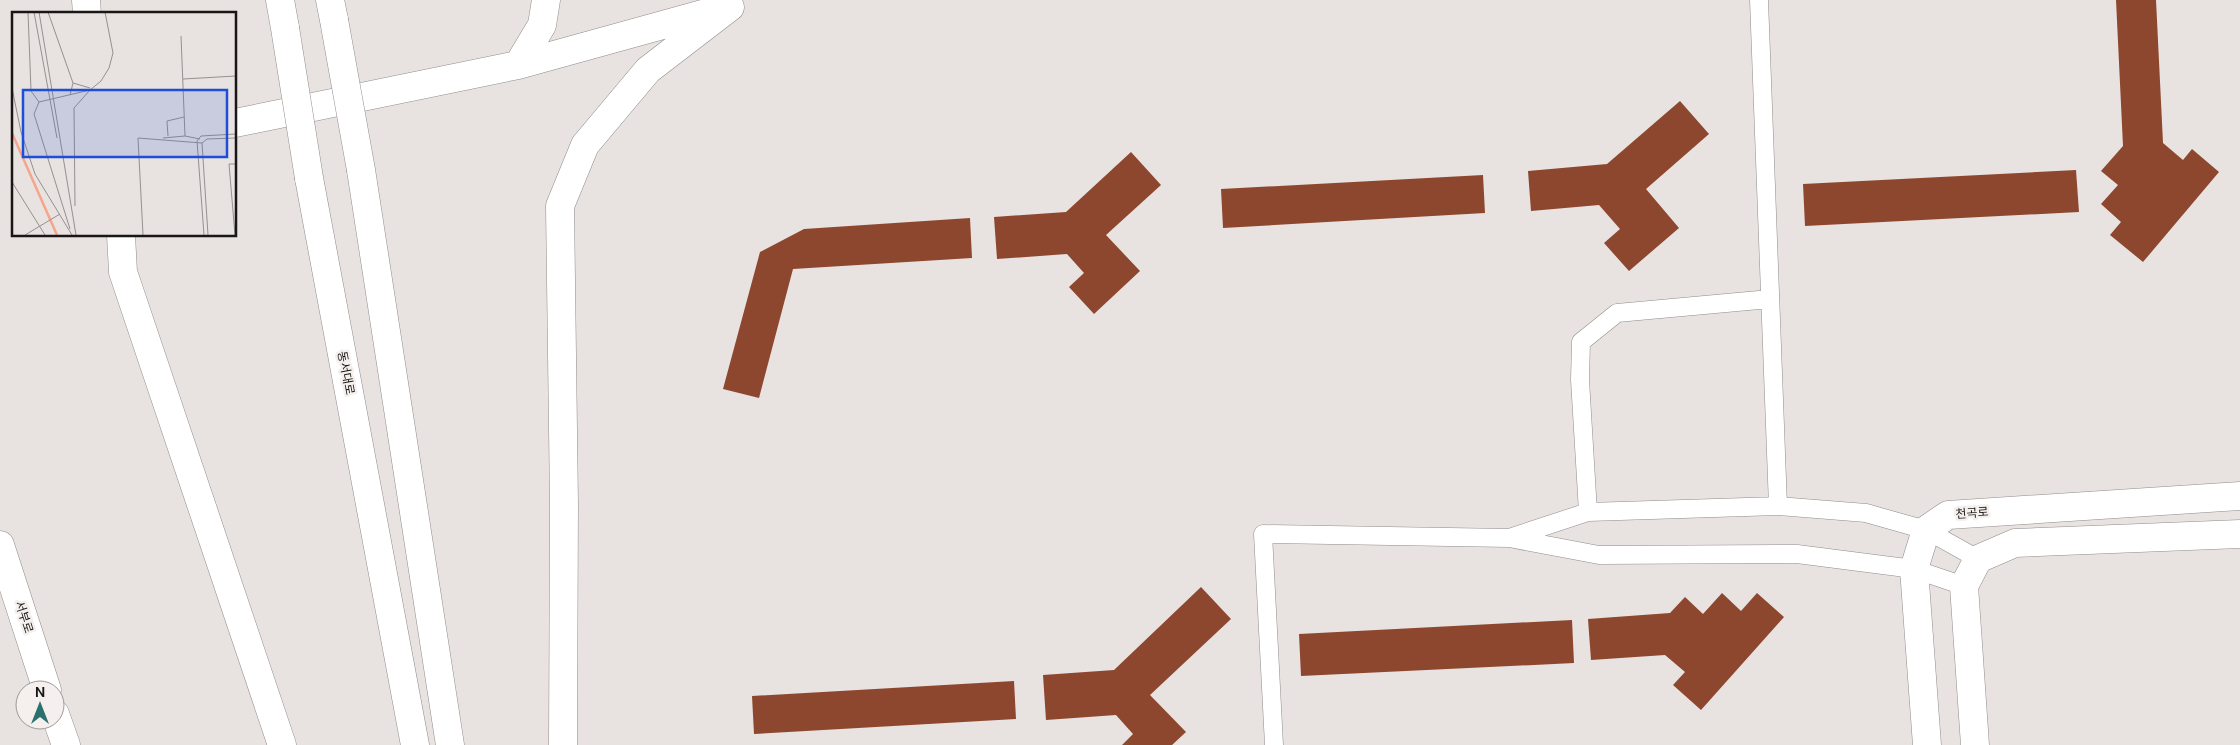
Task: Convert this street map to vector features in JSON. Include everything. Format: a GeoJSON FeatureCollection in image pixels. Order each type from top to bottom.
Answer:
{"type":"FeatureCollection","features":[{"type":"Feature","properties":{"kind":"main road","name":"동서대로"},"geometry":{"type":"LineString","coordinates":[[280,0],[310,178],[415,745]]}},
{"type":"Feature","properties":{"kind":"main road"},"geometry":{"type":"LineString","coordinates":[[518,65],[542,25],[546,0]]}},
{"type":"Feature","properties":{"kind":"main road"},"geometry":{"type":"LineString","coordinates":[[236,123],[518,65],[734,3]]}},
{"type":"Feature","properties":{"kind":"main road"},"geometry":{"type":"LineString","coordinates":[[563,745],[564,504],[560,206],[586,145],[648,70],[734,3]]}},
{"type":"Feature","properties":{"kind":"main road"},"geometry":{"type":"LineString","coordinates":[[332,10],[361,170],[450,745]]}},
{"type":"Feature","properties":{"kind":"main road"},"geometry":{"type":"LineString","coordinates":[[121,236],[122,272],[282,745]]}},
{"type":"Feature","properties":{"kind":"main road","name":"천곡로"},"geometry":{"type":"LineString","coordinates":[[1926,530],[1948,515],[2240,496]]}},
{"type":"Feature","properties":{"kind":"main road"},"geometry":{"type":"LineString","coordinates":[[1926,530],[1914,569],[1927,745]]}},
{"type":"Feature","properties":{"kind":"main road"},"geometry":{"type":"LineString","coordinates":[[1975,745],[1964,586],[1978,559],[2015,543],[2240,534]]}},
{"type":"Feature","properties":{"kind":"main road","name":"서부로"},"geometry":{"type":"LineString","coordinates":[[0,545],[44,680]]}},
{"type":"Feature","properties":{"kind":"main road"},"geometry":{"type":"LineString","coordinates":[[61,730],[66,745]]}},
{"type":"Feature","properties":{"kind":"lane"},"geometry":{"type":"LineString","coordinates":[[1758,0],[1778,506]]}},
{"type":"Feature","properties":{"kind":"lane"},"geometry":{"type":"LineString","coordinates":[[1588,512],[1580,380],[1581,342],[1616,313],[1770,298]]}},
{"type":"Feature","properties":{"kind":"lane"},"geometry":{"type":"LineString","coordinates":[[1509,538],[1588,512],[1778,506],[1866,513],[1926,530],[1978,559]]}},
{"type":"Feature","properties":{"kind":"lane"},"geometry":{"type":"LineString","coordinates":[[1274,745],[1263,534],[1509,538],[1599,555],[1797,554],[1914,569],[1964,586]]}},
{"type":"Feature","properties":{"kind":"building"},"geometry":{"type":"Polygon","coordinates":[[[2116,0],[2156,0],[2163,143],[2183,160],[2192,149],[2219,172],[2143,262],[2110,235],[2121,222],[2101,204],[2118,185],[2101,171],[2123,146],[2116,0]]]}},
{"type":"Feature","properties":{"kind":"building"},"geometry":{"type":"Polygon","coordinates":[[[1680,101],[1709,134],[1646,189],[1679,228],[1629,271],[1604,243],[1620,229],[1599,205],[1531,211],[1528,171],[1607,164],[1680,101]]]}},
{"type":"Feature","properties":{"kind":"building"},"geometry":{"type":"Polygon","coordinates":[[[1131,152],[1161,185],[1106,235],[1140,271],[1094,314],[1069,287],[1084,273],[1067,254],[997,259],[994,217],[1066,212],[1131,152]]]}},
{"type":"Feature","properties":{"kind":"building"},"geometry":{"type":"Polygon","coordinates":[[[2076,170],[2079,212],[1805,226],[1803,184],[2076,170]]]}},
{"type":"Feature","properties":{"kind":"building"},"geometry":{"type":"Polygon","coordinates":[[[1483,175],[1485,213],[1223,228],[1221,189],[1483,175]]]}},
{"type":"Feature","properties":{"kind":"building"},"geometry":{"type":"Polygon","coordinates":[[[970,218],[972,258],[793,269],[759,398],[723,389],[760,252],[804,229],[970,218]]]}},
{"type":"Feature","properties":{"kind":"building"},"geometry":{"type":"Polygon","coordinates":[[[1201,587],[1231,619],[1150,695],[1186,732],[1172,745],[1122,745],[1133,734],[1116,715],[1046,720],[1043,675],[1114,670],[1201,587]]]}},
{"type":"Feature","properties":{"kind":"building"},"geometry":{"type":"Polygon","coordinates":[[[1722,593],[1741,611],[1757,593],[1784,617],[1701,710],[1673,685],[1685,672],[1665,655],[1591,660],[1588,619],[1670,613],[1685,597],[1703,614],[1722,593]]]}},
{"type":"Feature","properties":{"kind":"building"},"geometry":{"type":"Polygon","coordinates":[[[1572,620],[1574,663],[1301,676],[1299,634],[1572,620]]]}},
{"type":"Feature","properties":{"kind":"building"},"geometry":{"type":"Polygon","coordinates":[[[1014,681],[1016,719],[754,734],[752,696],[1014,681]]]}}]}
